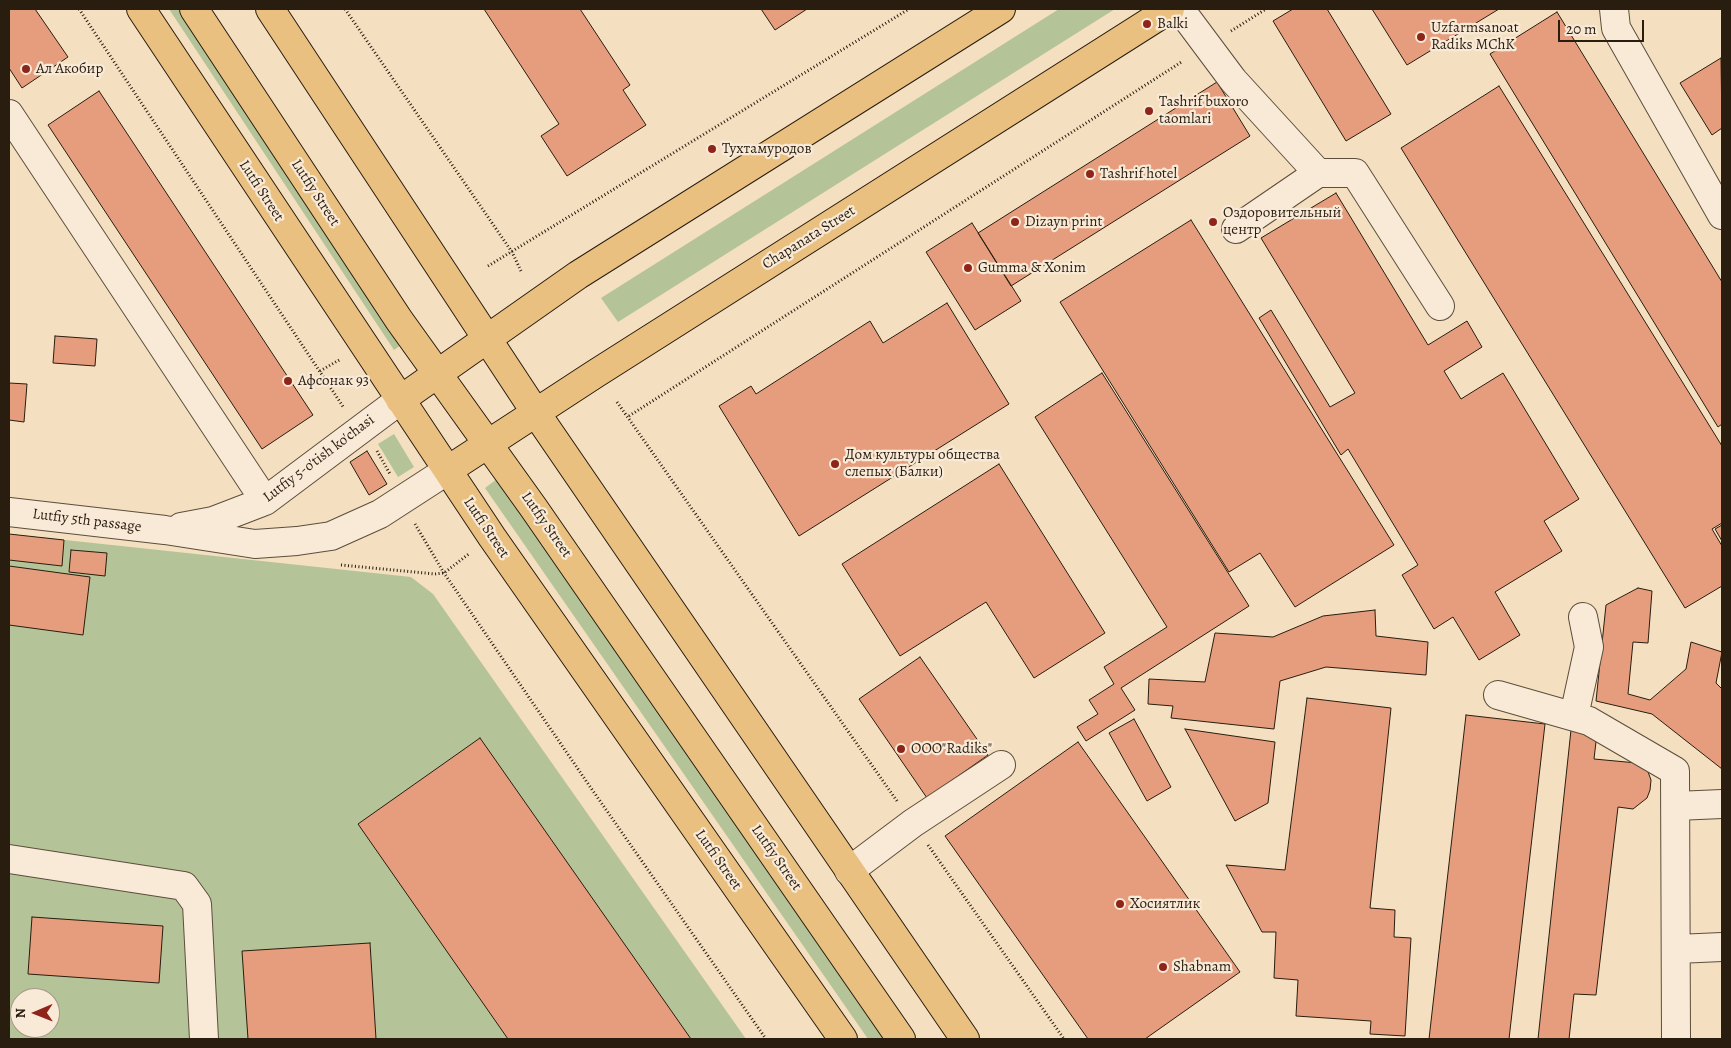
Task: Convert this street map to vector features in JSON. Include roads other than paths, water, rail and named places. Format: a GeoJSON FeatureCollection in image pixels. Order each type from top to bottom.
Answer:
{"type":"FeatureCollection","features":[{"type":"Feature","properties":{"kind":"main road","name":"Lutfi Street"},"geometry":{"type":"LineString","coordinates":[[141,9],[492,538],[843,1039]]}},
{"type":"Feature","properties":{"kind":"main road","name":"Lutfiy Street"},"geometry":{"type":"LineString","coordinates":[[194,9],[389,305],[488,444],[901,1039]]}},
{"type":"Feature","properties":{"kind":"main road"},"geometry":{"type":"LineString","coordinates":[[270,9],[536,413],[965,1039]]}},
{"type":"Feature","properties":{"kind":"main road"},"geometry":{"type":"LineString","coordinates":[[486,338],[578,275],[1001,9]]}},
{"type":"Feature","properties":{"kind":"main road","name":"Chapanata Street"},"geometry":{"type":"LineString","coordinates":[[448,470],[1170,9]]}},
{"type":"Feature","properties":{"kind":"main road","name":"Lutfiy 5-o'tish ko'chasi"},"geometry":{"type":"LineString","coordinates":[[400,400],[486,338]]}},
{"type":"Feature","properties":{"kind":"street"},"geometry":{"type":"LineString","coordinates":[[1180,9],[1233,80],[1318,173]]}},
{"type":"Feature","properties":{"kind":"street"},"geometry":{"type":"LineString","coordinates":[[1614,9],[1616,28],[1722,215]]}},
{"type":"Feature","properties":{"kind":"street"},"geometry":{"type":"LineString","coordinates":[[12,125],[265,501]]}},
{"type":"Feature","properties":{"kind":"street"},"geometry":{"type":"LineString","coordinates":[[1236,229],[1318,173],[1355,173],[1440,306]]}},
{"type":"Feature","properties":{"kind":"street","name":"Lutfiy 5-o'tish ko'chasi"},"geometry":{"type":"LineString","coordinates":[[165,530],[213,521],[265,501],[400,400]]}},
{"type":"Feature","properties":{"kind":"street"},"geometry":{"type":"LineString","coordinates":[[165,530],[255,544],[298,541],[331,536],[380,514],[448,470]]}},
{"type":"Feature","properties":{"kind":"street","name":"Lutfiy 5th passage"},"geometry":{"type":"LineString","coordinates":[[9,512],[165,530]]}},
{"type":"Feature","properties":{"kind":"street"},"geometry":{"type":"LineString","coordinates":[[1574,716],[1589,648],[1583,617]]}},
{"type":"Feature","properties":{"kind":"street"},"geometry":{"type":"LineString","coordinates":[[1498,695],[1589,720],[1675,771],[1676,1039]]}},
{"type":"Feature","properties":{"kind":"street"},"geometry":{"type":"LineString","coordinates":[[849,871],[913,823],[1001,765]]}},
{"type":"Feature","properties":{"kind":"street"},"geometry":{"type":"LineString","coordinates":[[1676,806],[1722,804]]}},
{"type":"Feature","properties":{"kind":"street"},"geometry":{"type":"LineString","coordinates":[[9,859],[184,886],[197,904],[204,1039]]}},
{"type":"Feature","properties":{"kind":"street"},"geometry":{"type":"LineString","coordinates":[[1677,949],[1722,947]]}},
{"type":"Feature","properties":{"kind":"place","name":"Balki"},"geometry":{"type":"Point","coordinates":[1147,24]}},
{"type":"Feature","properties":{"kind":"place","name":"Uzfarmsanoat Radiks MChK"},"geometry":{"type":"Point","coordinates":[1421,37]}},
{"type":"Feature","properties":{"kind":"place","name":"Ал Акобир"},"geometry":{"type":"Point","coordinates":[26,69]}},
{"type":"Feature","properties":{"kind":"place","name":"Tashrif buxoro taomlari"},"geometry":{"type":"Point","coordinates":[1149,111]}},
{"type":"Feature","properties":{"kind":"place","name":"Тухтамуродов"},"geometry":{"type":"Point","coordinates":[712,149]}},
{"type":"Feature","properties":{"kind":"place","name":"Tashrif hotel"},"geometry":{"type":"Point","coordinates":[1090,174]}},
{"type":"Feature","properties":{"kind":"place","name":"Dizayn print"},"geometry":{"type":"Point","coordinates":[1015,222]}},
{"type":"Feature","properties":{"kind":"place","name":"Оздоровительный центр"},"geometry":{"type":"Point","coordinates":[1213,222]}},
{"type":"Feature","properties":{"kind":"place","name":"Gumma & Xonim"},"geometry":{"type":"Point","coordinates":[968,268]}},
{"type":"Feature","properties":{"kind":"place","name":"Афсонак 93"},"geometry":{"type":"Point","coordinates":[288,381]}},
{"type":"Feature","properties":{"kind":"place","name":"Дом культуры общества слепых (Балки)"},"geometry":{"type":"Point","coordinates":[835,464]}},
{"type":"Feature","properties":{"kind":"place","name":"OOO\"Radiks\""},"geometry":{"type":"Point","coordinates":[901,749]}},
{"type":"Feature","properties":{"kind":"place","name":"Хосиятлик"},"geometry":{"type":"Point","coordinates":[1120,904]}},
{"type":"Feature","properties":{"kind":"place","name":"Shabnam"},"geometry":{"type":"Point","coordinates":[1163,967]}}]}
